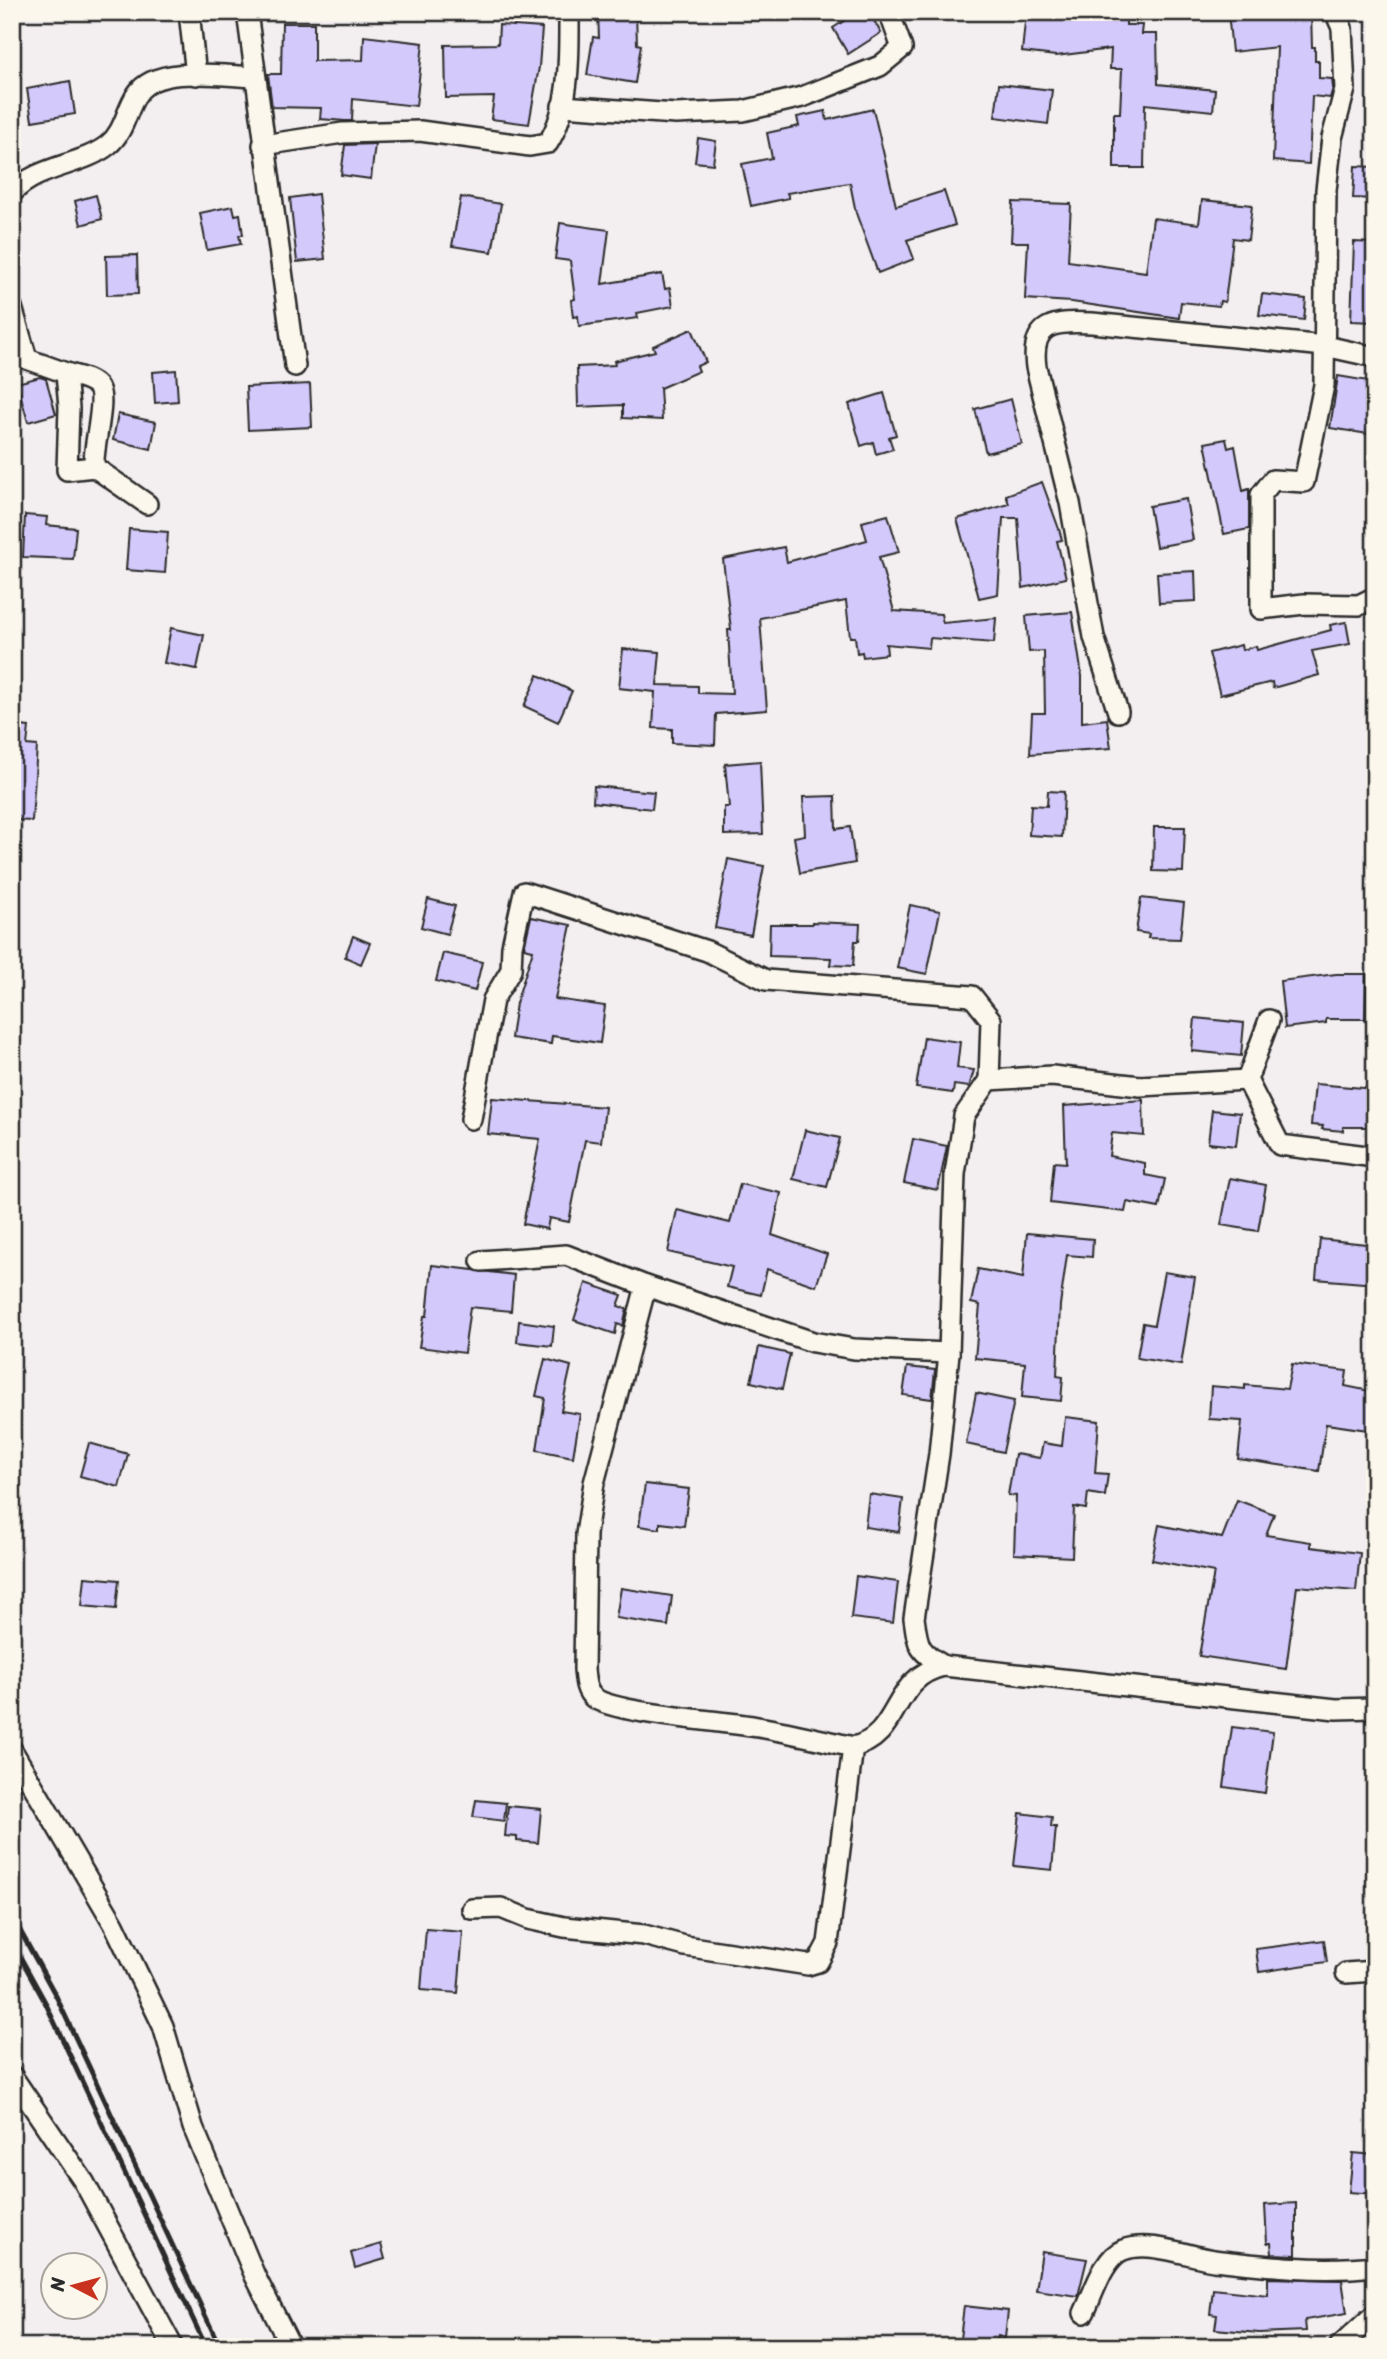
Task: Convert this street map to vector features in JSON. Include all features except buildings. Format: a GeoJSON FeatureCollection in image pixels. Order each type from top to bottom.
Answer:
{"type":"FeatureCollection","features":[{"type":"Feature","properties":{"kind":"street"},"geometry":{"type":"LineString","coordinates":[[189,12],[196,75]]}},
{"type":"Feature","properties":{"kind":"street"},"geometry":{"type":"LineString","coordinates":[[247,12],[295,366]]}},
{"type":"Feature","properties":{"kind":"street"},"geometry":{"type":"LineString","coordinates":[[263,145],[343,133],[420,131],[540,146],[552,136],[562,106],[569,12]]}},
{"type":"Feature","properties":{"kind":"street"},"geometry":{"type":"LineString","coordinates":[[562,106],[676,114],[743,111],[802,97],[880,66],[902,48],[889,12]]}},
{"type":"Feature","properties":{"kind":"street"},"geometry":{"type":"LineString","coordinates":[[1335,12],[1342,28],[1345,89],[1332,138],[1326,190],[1324,385],[1304,482],[1273,480],[1261,495],[1261,609],[1304,604],[1359,606],[1375,597]]}},
{"type":"Feature","properties":{"kind":"street"},"geometry":{"type":"LineString","coordinates":[[12,193],[33,177],[107,145],[123,127],[138,92],[156,77],[255,77]]}},
{"type":"Feature","properties":{"kind":"street"},"geometry":{"type":"LineString","coordinates":[[12,307],[20,359],[94,383],[101,395],[93,454],[94,467]]}},
{"type":"Feature","properties":{"kind":"street"},"geometry":{"type":"LineString","coordinates":[[1118,712],[1094,637],[1070,503],[1035,367],[1033,348],[1042,330],[1060,321],[1092,323],[1325,346],[1375,357]]}},
{"type":"Feature","properties":{"kind":"street"},"geometry":{"type":"LineString","coordinates":[[66,373],[69,408],[67,470],[94,467],[148,504]]}},
{"type":"Feature","properties":{"kind":"street"},"geometry":{"type":"LineString","coordinates":[[471,1118],[493,1000],[511,970],[512,946],[524,892],[706,951],[765,980],[972,996],[991,1020],[989,1080],[964,1116],[955,1174],[948,1353],[939,1454],[914,1618],[917,1644],[924,1655],[944,1666],[1336,1709],[1375,1708]]}},
{"type":"Feature","properties":{"kind":"street"},"geometry":{"type":"LineString","coordinates":[[1269,1020],[1247,1080],[1280,1145],[1375,1157]]}},
{"type":"Feature","properties":{"kind":"street"},"geometry":{"type":"LineString","coordinates":[[989,1080],[1052,1076],[1140,1086],[1247,1080]]}},
{"type":"Feature","properties":{"kind":"street"},"geometry":{"type":"LineString","coordinates":[[481,1261],[566,1255],[646,1286],[813,1342],[854,1349],[948,1353]]}},
{"type":"Feature","properties":{"kind":"street"},"geometry":{"type":"LineString","coordinates":[[646,1286],[592,1496],[586,1534],[585,1685],[592,1696],[603,1703],[758,1727],[852,1747],[867,1744],[889,1724],[897,1702],[909,1684],[921,1674],[944,1666]]}},
{"type":"Feature","properties":{"kind":"street"},"geometry":{"type":"LineString","coordinates":[[472,1909],[501,1908],[528,1919],[564,1927],[643,1935],[685,1945],[808,1965],[818,1962],[828,1943],[852,1747]]}},
{"type":"Feature","properties":{"kind":"street"},"geometry":{"type":"LineString","coordinates":[[12,1750],[114,1924],[163,2026],[193,2127],[255,2276],[290,2347]]}},
{"type":"Feature","properties":{"kind":"street"},"geometry":{"type":"LineString","coordinates":[[1346,1973],[1375,1971]]}},
{"type":"Feature","properties":{"kind":"street"},"geometry":{"type":"LineString","coordinates":[[12,2076],[85,2182],[173,2347]]}},
{"type":"Feature","properties":{"kind":"street"},"geometry":{"type":"LineString","coordinates":[[1084,2313],[1110,2259],[1122,2250],[1162,2250],[1210,2259],[1307,2270],[1375,2266]]}},
{"type":"Feature","properties":{"kind":"street"},"geometry":{"type":"LineString","coordinates":[[1339,2347],[1375,2314]]}},
{"type":"Feature","properties":{"kind":"railway"},"geometry":{"type":"LineString","coordinates":[[12,1916],[56,1996],[220,2347]]}},
{"type":"Feature","properties":{"kind":"railway"},"geometry":{"type":"LineString","coordinates":[[12,1942],[45,2002],[206,2347]]}}]}
